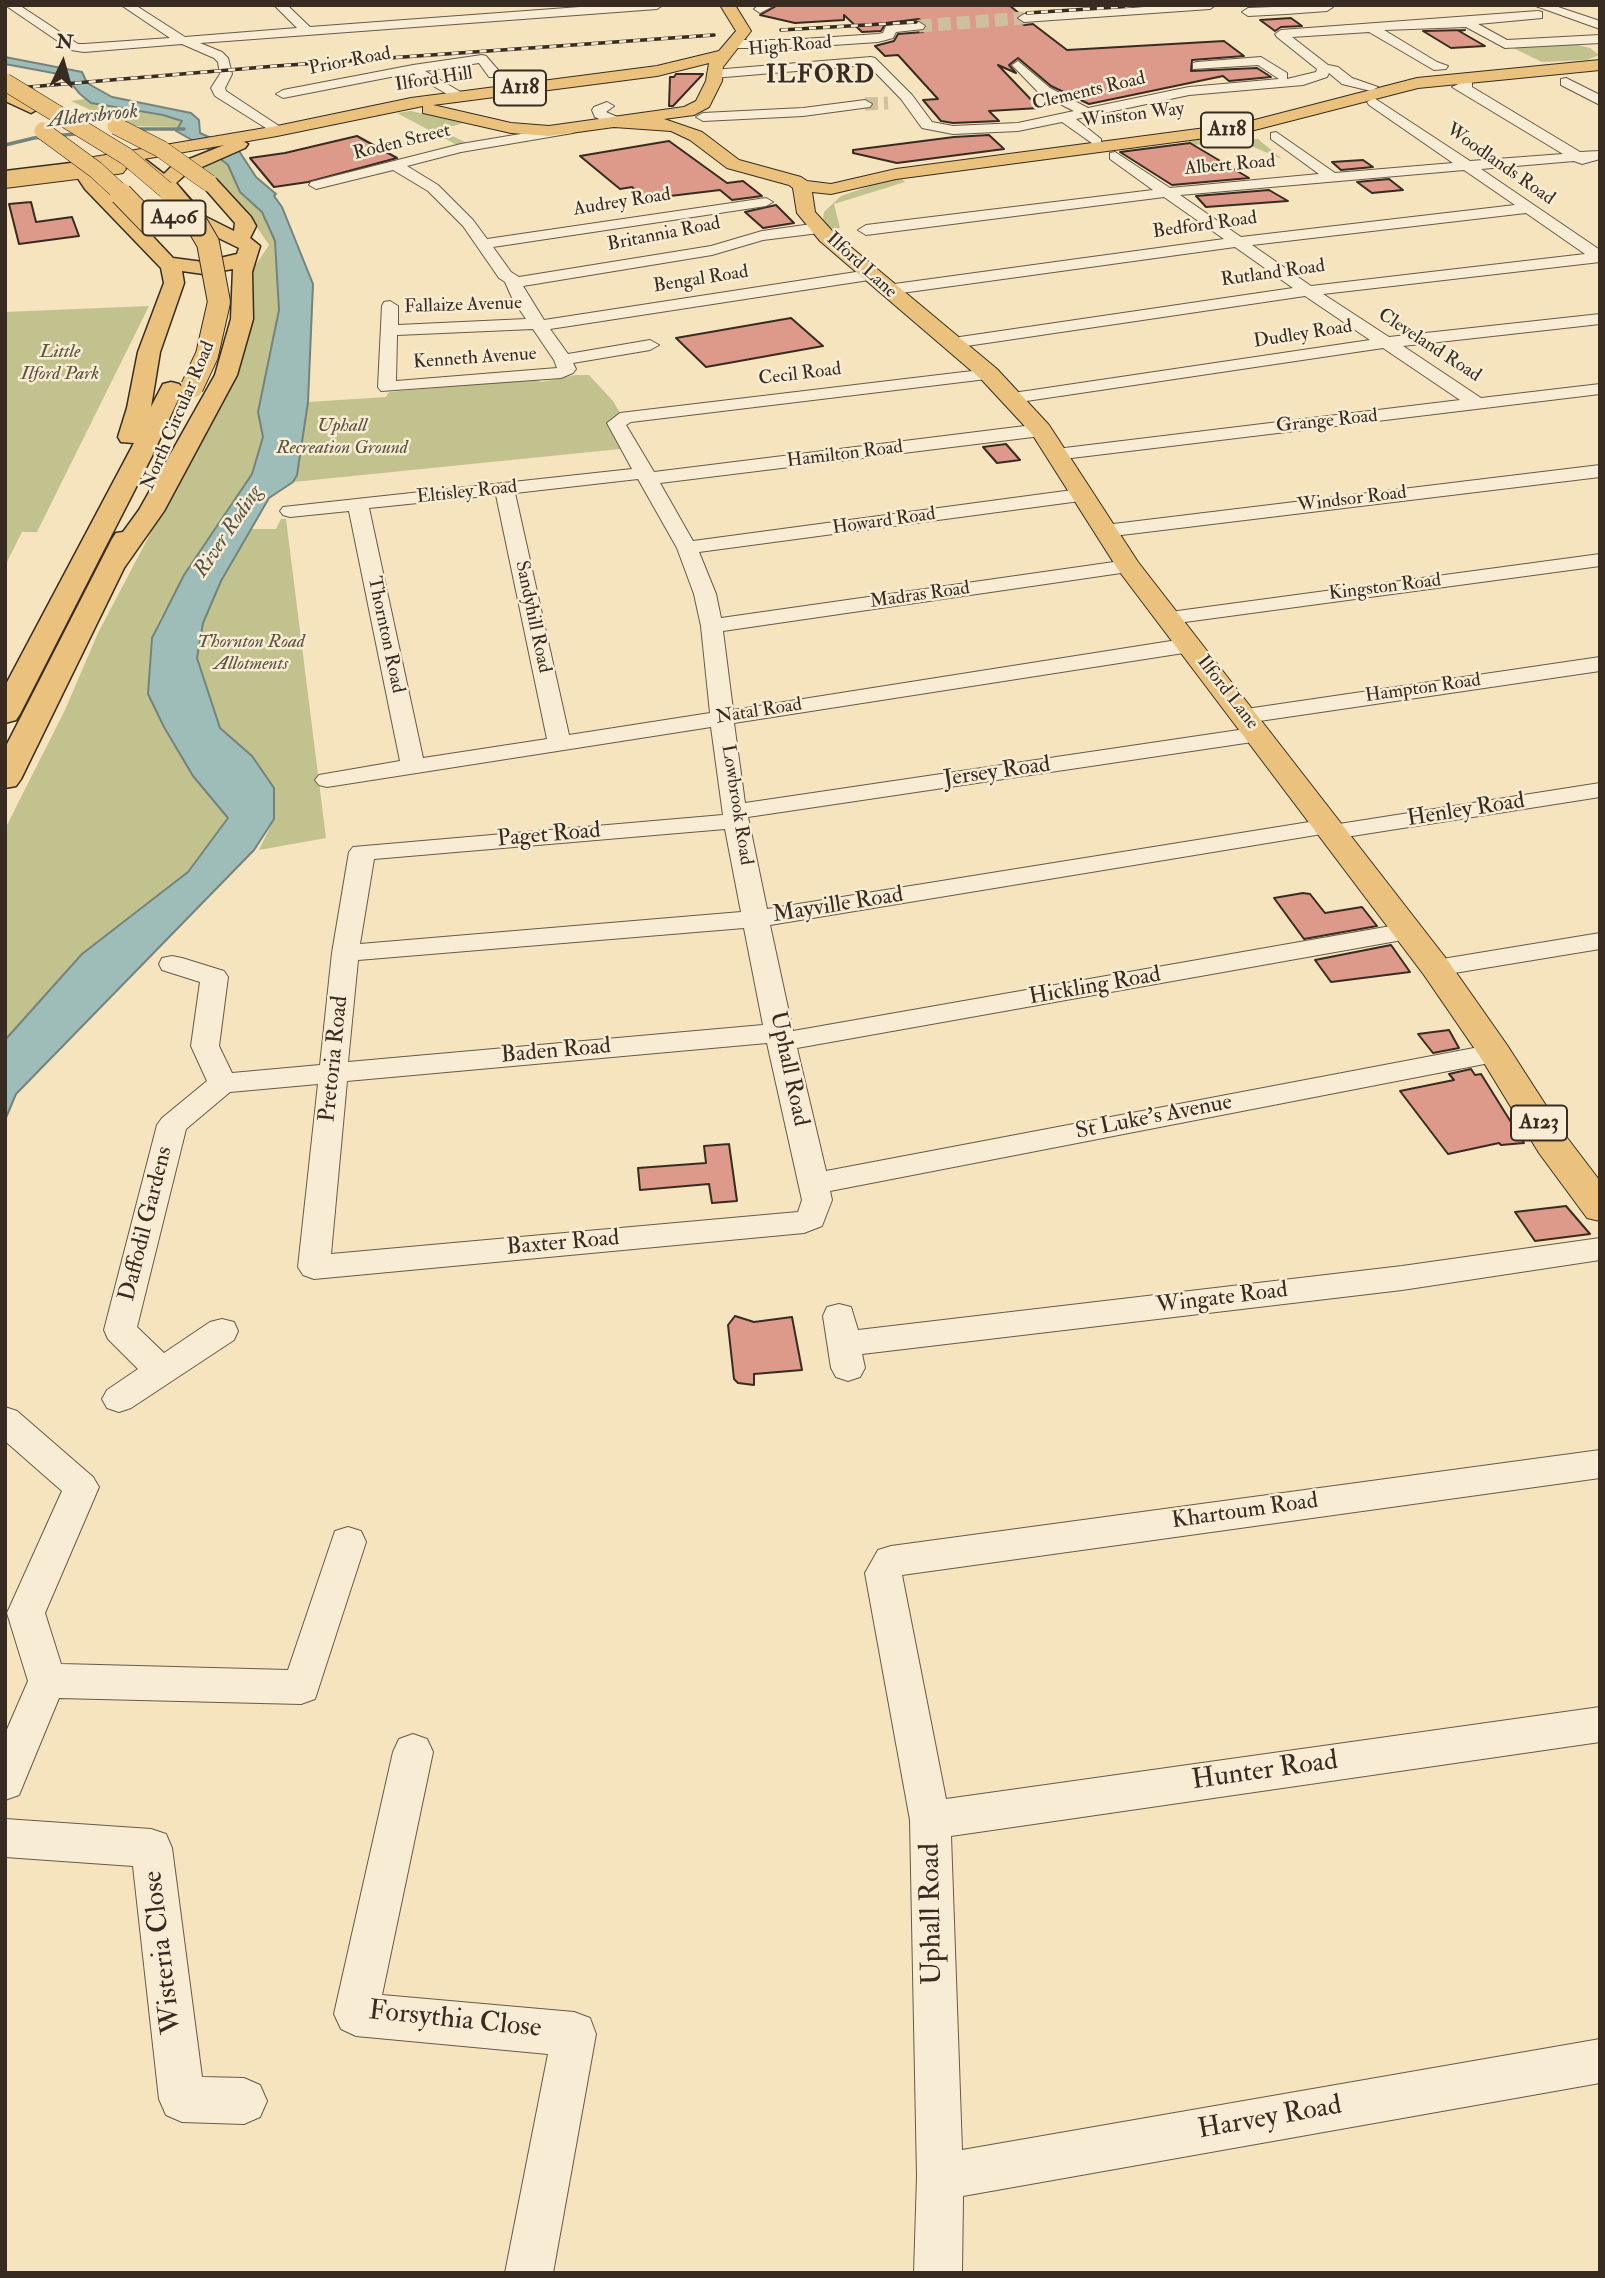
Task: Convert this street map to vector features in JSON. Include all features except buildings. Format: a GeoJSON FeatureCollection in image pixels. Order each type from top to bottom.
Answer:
{"type":"FeatureCollection","features":[{"type":"Feature","properties":{"kind":"highway","name":"A406"},"geometry":{"type":"LineString","coordinates":[[5,73],[98,117],[182,163],[209,183],[239,214],[246,226],[242,319],[226,375],[151,511],[115,562]]}},
{"type":"Feature","properties":{"kind":"highway","name":"North Circular Road"},"geometry":{"type":"LineString","coordinates":[[5,82],[126,156],[165,187],[198,226],[208,243],[219,302],[207,355],[181,388],[140,456],[103,522],[5,714]]}},
{"type":"Feature","properties":{"kind":"highway","name":"North Circular Road"},"geometry":{"type":"LineString","coordinates":[[5,94],[107,158],[152,194],[181,229],[191,250],[199,309],[181,388],[115,562],[5,779]]}},
{"type":"Feature","properties":{"kind":"highway","name":"A406"},"geometry":{"type":"LineString","coordinates":[[5,104],[96,170],[138,209],[171,264],[174,283],[149,352],[139,408],[103,522]]}},
{"type":"Feature","properties":{"kind":"highway","name":"A406"},"geometry":{"type":"LineString","coordinates":[[165,183],[185,156],[232,142]]}},
{"type":"Feature","properties":{"kind":"highway","name":"A118"},"geometry":{"type":"LineString","coordinates":[[5,175],[84,172],[132,160],[143,165]]}},
{"type":"Feature","properties":{"kind":"highway","name":"A406"},"geometry":{"type":"LineString","coordinates":[[143,165],[165,183],[199,221],[243,249]]}},
{"type":"Feature","properties":{"kind":"highway","name":"A406"},"geometry":{"type":"LineString","coordinates":[[84,172],[153,236]]}},
{"type":"Feature","properties":{"kind":"highway"},"geometry":{"type":"LineString","coordinates":[[49,177],[84,172]]}},
{"type":"Feature","properties":{"kind":"highway","name":"A406"},"geometry":{"type":"LineString","coordinates":[[171,264],[203,268],[228,265],[243,249]]}},
{"type":"Feature","properties":{"kind":"main road"},"geometry":{"type":"LineString","coordinates":[[703,110],[714,81],[713,74],[727,50],[742,36],[743,26],[727,5]]}},
{"type":"Feature","properties":{"kind":"main road","name":"Ilford Hill"},"geometry":{"type":"LineString","coordinates":[[143,165],[277,131],[400,107],[657,71],[727,50]]}},
{"type":"Feature","properties":{"kind":"main road","name":"Winston Way"},"geometry":{"type":"LineString","coordinates":[[833,179],[1246,120],[1314,104],[1371,100],[1443,74],[1600,60]]}},
{"type":"Feature","properties":{"kind":"main road","name":"Winston Way"},"geometry":{"type":"LineString","coordinates":[[833,179],[850,183],[1234,129],[1304,114],[1384,90],[1429,81],[1600,65]]}},
{"type":"Feature","properties":{"kind":"main road","name":"A118"},"geometry":{"type":"LineString","coordinates":[[657,71],[685,70],[713,74]]}},
{"type":"Feature","properties":{"kind":"main road","name":"A118"},"geometry":{"type":"LineString","coordinates":[[450,102],[503,131],[568,130],[703,110],[708,126],[748,160],[806,177]]}},
{"type":"Feature","properties":{"kind":"main road","name":"A118"},"geometry":{"type":"LineString","coordinates":[[619,123],[670,125],[687,130],[733,164],[833,179]]}},
{"type":"Feature","properties":{"kind":"main road","name":"Ilford Hill"},"geometry":{"type":"LineString","coordinates":[[84,172],[185,156]]}},
{"type":"Feature","properties":{"kind":"main road"},"geometry":{"type":"LineString","coordinates":[[5,183],[49,177]]}},
{"type":"Feature","properties":{"kind":"main road","name":"Ilford Lane"},"geometry":{"type":"LineString","coordinates":[[806,177],[806,213],[815,223],[869,275],[989,374],[1041,430],[1080,495],[1128,566],[1436,968],[1495,1053],[1552,1143],[1600,1208]]}},
{"type":"Feature","properties":{"kind":"main road","name":"Ilford Lane"},"geometry":{"type":"LineString","coordinates":[[815,223],[833,179]]}},
{"type":"Feature","properties":{"kind":"street"},"geometry":{"type":"LineString","coordinates":[[11,5],[78,48],[619,7],[658,11]]}},
{"type":"Feature","properties":{"kind":"street"},"geometry":{"type":"LineString","coordinates":[[127,5],[182,40],[218,55],[224,61],[226,74],[218,88],[220,93],[277,131]]}},
{"type":"Feature","properties":{"kind":"street"},"geometry":{"type":"LineString","coordinates":[[280,5],[307,31]]}},
{"type":"Feature","properties":{"kind":"street"},"geometry":{"type":"LineString","coordinates":[[507,5],[518,16]]}},
{"type":"Feature","properties":{"kind":"street"},"geometry":{"type":"LineString","coordinates":[[1024,18],[1210,5]]}},
{"type":"Feature","properties":{"kind":"street"},"geometry":{"type":"LineString","coordinates":[[1248,12],[1281,8],[1333,11],[1437,67]]}},
{"type":"Feature","properties":{"kind":"street"},"geometry":{"type":"LineString","coordinates":[[1324,68],[1280,35],[1288,32],[1363,27],[1466,24],[1539,10],[1597,25]]}},
{"type":"Feature","properties":{"kind":"street"},"geometry":{"type":"LineString","coordinates":[[582,11],[592,22],[658,11]]}},
{"type":"Feature","properties":{"kind":"street"},"geometry":{"type":"LineString","coordinates":[[402,13],[413,23]]}},
{"type":"Feature","properties":{"kind":"street"},"geometry":{"type":"LineString","coordinates":[[1466,24],[1527,58]]}},
{"type":"Feature","properties":{"kind":"street"},"geometry":{"type":"LineString","coordinates":[[727,50],[878,38],[889,35],[890,29],[919,26]]}},
{"type":"Feature","properties":{"kind":"street"},"geometry":{"type":"LineString","coordinates":[[1504,44],[1600,42]]}},
{"type":"Feature","properties":{"kind":"street"},"geometry":{"type":"LineString","coordinates":[[1198,66],[1311,58]]}},
{"type":"Feature","properties":{"kind":"street"},"geometry":{"type":"LineString","coordinates":[[414,69],[482,59],[494,74]]}},
{"type":"Feature","properties":{"kind":"street","name":"High Road"},"geometry":{"type":"LineString","coordinates":[[713,74],[871,61]]}},
{"type":"Feature","properties":{"kind":"street","name":"Clements Road"},"geometry":{"type":"LineString","coordinates":[[871,61],[907,98],[927,125],[941,130],[1012,128],[1189,91],[1303,81],[1322,74],[1324,68]]}},
{"type":"Feature","properties":{"kind":"street"},"geometry":{"type":"LineString","coordinates":[[1261,61],[1282,76]]}},
{"type":"Feature","properties":{"kind":"street"},"geometry":{"type":"LineString","coordinates":[[1018,65],[1045,91],[1085,112]]}},
{"type":"Feature","properties":{"kind":"street","name":"Woodlands Road"},"geometry":{"type":"LineString","coordinates":[[1324,68],[1333,70],[1371,100],[1599,257]]}},
{"type":"Feature","properties":{"kind":"street","name":"Prior Road"},"geometry":{"type":"LineString","coordinates":[[283,94],[414,69],[450,102]]}},
{"type":"Feature","properties":{"kind":"street"},"geometry":{"type":"LineString","coordinates":[[1600,83],[1568,83],[1600,101]]}},
{"type":"Feature","properties":{"kind":"street"},"geometry":{"type":"LineString","coordinates":[[1458,86],[1483,97],[1600,171]]}},
{"type":"Feature","properties":{"kind":"street"},"geometry":{"type":"LineString","coordinates":[[890,103],[909,104]]}},
{"type":"Feature","properties":{"kind":"street"},"geometry":{"type":"LineString","coordinates":[[703,110],[803,112],[865,104]]}},
{"type":"Feature","properties":{"kind":"street"},"geometry":{"type":"LineString","coordinates":[[607,106],[599,110],[600,114],[619,123]]}},
{"type":"Feature","properties":{"kind":"street"},"geometry":{"type":"LineString","coordinates":[[1066,118],[1096,142]]}},
{"type":"Feature","properties":{"kind":"street","name":"Roden Street"},"geometry":{"type":"LineString","coordinates":[[316,185],[396,165],[503,131]]}},
{"type":"Feature","properties":{"kind":"street"},"geometry":{"type":"LineString","coordinates":[[1276,136],[1332,177]]}},
{"type":"Feature","properties":{"kind":"street","name":"Albert Road"},"geometry":{"type":"LineString","coordinates":[[866,230],[1167,191],[1600,155]]}},
{"type":"Feature","properties":{"kind":"street","name":"Cleveland Road"},"geometry":{"type":"LineString","coordinates":[[1115,156],[1308,291],[1478,404]]}},
{"type":"Feature","properties":{"kind":"street"},"geometry":{"type":"LineString","coordinates":[[396,165],[433,188],[468,223],[510,278],[565,365]]}},
{"type":"Feature","properties":{"kind":"street","name":"Audrey Road"},"geometry":{"type":"LineString","coordinates":[[483,244],[766,202]]}},
{"type":"Feature","properties":{"kind":"street","name":"Bedford Road"},"geometry":{"type":"LineString","coordinates":[[887,290],[1241,242],[1529,208]]}},
{"type":"Feature","properties":{"kind":"street","name":"Britannia Road"},"geometry":{"type":"LineString","coordinates":[[510,278],[712,250],[815,223]]}},
{"type":"Feature","properties":{"kind":"street","name":"Rutland Road"},"geometry":{"type":"LineString","coordinates":[[953,343],[1308,291],[1599,257]]}},
{"type":"Feature","properties":{"kind":"street","name":"Bengal Road"},"geometry":{"type":"LineString","coordinates":[[539,325],[869,275]]}},
{"type":"Feature","properties":{"kind":"street"},"geometry":{"type":"LineString","coordinates":[[389,330],[390,306]]}},
{"type":"Feature","properties":{"kind":"street","name":"Dudley Road"},"geometry":{"type":"LineString","coordinates":[[1013,398],[1389,344],[1600,319]]}},
{"type":"Feature","properties":{"kind":"street","name":"Fallaize Avenue"},"geometry":{"type":"LineString","coordinates":[[389,330],[539,325]]}},
{"type":"Feature","properties":{"kind":"street","name":"Kenneth Avenue"},"geometry":{"type":"LineString","coordinates":[[389,330],[387,387],[541,376],[565,365],[650,345]]}},
{"type":"Feature","properties":{"kind":"street","name":"Cecil Road"},"geometry":{"type":"LineString","coordinates":[[617,421],[626,417],[989,374]]}},
{"type":"Feature","properties":{"kind":"street","name":"Grange Road"},"geometry":{"type":"LineString","coordinates":[[1055,454],[1600,389]]}},
{"type":"Feature","properties":{"kind":"street","name":"Lowbrook Road"},"geometry":{"type":"LineString","coordinates":[[617,421],[615,423],[687,548],[705,594],[712,626],[736,816],[757,919]]}},
{"type":"Feature","properties":{"kind":"street","name":"Hamilton Road"},"geometry":{"type":"LineString","coordinates":[[647,476],[1041,430]]}},
{"type":"Feature","properties":{"kind":"street","name":"Windsor Road"},"geometry":{"type":"LineString","coordinates":[[1105,531],[1600,471]]}},
{"type":"Feature","properties":{"kind":"street","name":"Eltisley Road"},"geometry":{"type":"LineString","coordinates":[[290,511],[647,476]]}},
{"type":"Feature","properties":{"kind":"street","name":"Sandyhill Road"},"geometry":{"type":"LineString","coordinates":[[504,489],[560,745]]}},
{"type":"Feature","properties":{"kind":"street","name":"Howard Road"},"geometry":{"type":"LineString","coordinates":[[687,548],[1080,495]]}},
{"type":"Feature","properties":{"kind":"street","name":"Thornton Road"},"geometry":{"type":"LineString","coordinates":[[358,504],[413,767]]}},
{"type":"Feature","properties":{"kind":"street","name":"Kingston Road"},"geometry":{"type":"LineString","coordinates":[[1170,618],[1600,560]]}},
{"type":"Feature","properties":{"kind":"street","name":"Madras Road"},"geometry":{"type":"LineString","coordinates":[[712,626],[1128,566]]}},
{"type":"Feature","properties":{"kind":"street","name":"Natal Road"},"geometry":{"type":"LineString","coordinates":[[327,780],[1190,645]]}},
{"type":"Feature","properties":{"kind":"street","name":"Hampton Road"},"geometry":{"type":"LineString","coordinates":[[1252,725],[1600,664]]}},
{"type":"Feature","properties":{"kind":"street","name":"Jersey Road"},"geometry":{"type":"LineString","coordinates":[[736,816],[1252,725]]}},
{"type":"Feature","properties":{"kind":"street","name":"Henley Road"},"geometry":{"type":"LineString","coordinates":[[1330,829],[1600,790]]}},
{"type":"Feature","properties":{"kind":"street","name":"Paget Road"},"geometry":{"type":"LineString","coordinates":[[362,852],[736,816]]}},
{"type":"Feature","properties":{"kind":"street","name":"Mayville Road"},"geometry":{"type":"LineString","coordinates":[[345,953],[757,919],[1330,829]]}},
{"type":"Feature","properties":{"kind":"street","name":"Pretoria Road"},"geometry":{"type":"LineString","coordinates":[[314,1267],[345,953],[362,852]]}},
{"type":"Feature","properties":{"kind":"street","name":"Uphall Road"},"geometry":{"type":"LineString","coordinates":[[757,919],[780,1038],[817,1200],[811,1218]]}},
{"type":"Feature","properties":{"kind":"street","name":"Hickling Road"},"geometry":{"type":"LineString","coordinates":[[780,1038],[1408,931]]}},
{"type":"Feature","properties":{"kind":"street"},"geometry":{"type":"LineString","coordinates":[[1436,968],[1600,941]]}},
{"type":"Feature","properties":{"kind":"street"},"geometry":{"type":"LineString","coordinates":[[172,964],[214,977],[205,1046],[222,1083],[334,1071]]}},
{"type":"Feature","properties":{"kind":"street","name":"Baden Road"},"geometry":{"type":"LineString","coordinates":[[334,1071],[780,1038]]}},
{"type":"Feature","properties":{"kind":"street","name":"St Luke's Avenue"},"geometry":{"type":"LineString","coordinates":[[814,1184],[1495,1053]]}},
{"type":"Feature","properties":{"kind":"street","name":"Daffodil Gardens"},"geometry":{"type":"LineString","coordinates":[[160,1370],[120,1330],[172,1125],[222,1083]]}},
{"type":"Feature","properties":{"kind":"street","name":"Baxter Road"},"geometry":{"type":"LineString","coordinates":[[314,1267],[804,1222],[811,1218]]}},
{"type":"Feature","properties":{"kind":"street","name":"Wingate Road"},"geometry":{"type":"LineString","coordinates":[[844,1343],[1402,1278],[1600,1249]]}},
{"type":"Feature","properties":{"kind":"street"},"geometry":{"type":"LineString","coordinates":[[119,1399],[222,1331]]}},
{"type":"Feature","properties":{"kind":"street"},"geometry":{"type":"LineString","coordinates":[[5,1420],[81,1487],[26,1613],[47,1681],[5,1782]]}},
{"type":"Feature","properties":{"kind":"street","name":"Khartoum Road"},"geometry":{"type":"LineString","coordinates":[[891,1561],[1600,1464]]}},
{"type":"Feature","properties":{"kind":"street"},"geometry":{"type":"LineString","coordinates":[[47,1681],[302,1686],[348,1542]]}},
{"type":"Feature","properties":{"kind":"street","name":"Uphall Road"},"geometry":{"type":"LineString","coordinates":[[891,1561],[883,1573],[930,1821],[940,2178],[939,2273]]}},
{"type":"Feature","properties":{"kind":"street","name":"Hunter Road"},"geometry":{"type":"LineString","coordinates":[[930,1821],[1600,1724]]}},
{"type":"Feature","properties":{"kind":"street","name":"Forsythia Close"},"geometry":{"type":"LineString","coordinates":[[413,1752],[356,2014],[574,2034],[529,2273]]}},
{"type":"Feature","properties":{"kind":"street","name":"Wisteria Close"},"geometry":{"type":"LineString","coordinates":[[5,1838],[151,1848],[182,2099],[244,2101]]}},
{"type":"Feature","properties":{"kind":"street","name":"Harvey Road"},"geometry":{"type":"LineString","coordinates":[[940,2178],[1600,2061]]}},
{"type":"Feature","properties":{"kind":"green space"},"geometry":{"type":"Polygon","coordinates":[[[1574,44],[1590,48],[1599,55],[1587,60],[1542,62],[1513,48],[1574,44]]]}},
{"type":"Feature","properties":{"kind":"green space"},"geometry":{"type":"Polygon","coordinates":[[[85,99],[106,107],[177,118],[182,124],[180,127],[125,126],[71,101],[85,99]]]}},
{"type":"Feature","properties":{"kind":"green space"},"geometry":{"type":"Polygon","coordinates":[[[411,111],[463,123],[450,127],[446,133],[467,143],[457,145],[397,113],[411,111]]]}},
{"type":"Feature","properties":{"kind":"green space"},"geometry":{"type":"Polygon","coordinates":[[[1253,130],[1237,133],[1246,139],[1258,139],[1282,159],[1239,141],[1195,145],[1186,140],[1086,153],[902,179],[905,182],[834,204],[840,228],[828,229],[823,219],[824,212],[841,196],[896,177],[1253,130]]]}},
{"type":"Feature","properties":{"kind":"green space"},"geometry":{"type":"Polygon","coordinates":[[[220,158],[228,165],[240,192],[262,212],[275,241],[279,310],[258,412],[263,437],[252,474],[184,575],[160,619],[152,638],[149,694],[164,727],[193,776],[228,818],[188,872],[82,954],[5,1040],[5,829],[65,710],[98,633],[198,443],[253,269],[269,245],[248,214],[198,167],[220,158]]]}},
{"type":"Feature","properties":{"kind":"green space","name":"Little Ilford Park"},"geometry":{"type":"Polygon","coordinates":[[[149,306],[37,532],[22,532],[5,566],[5,312],[149,306]]]}},
{"type":"Feature","properties":{"kind":"green space","name":"Uphall Recreation Ground"},"geometry":{"type":"Polygon","coordinates":[[[589,375],[613,401],[640,447],[293,482],[297,475],[308,402],[386,397],[389,392],[530,379],[542,382],[589,375]]]}},
{"type":"Feature","properties":{"kind":"green space","name":"Thornton Road Allotments"},"geometry":{"type":"Polygon","coordinates":[[[281,519],[286,519],[326,838],[259,850],[274,819],[252,756],[220,728],[197,658],[203,623],[221,581],[252,529],[276,529],[281,519]]]}},
{"type":"Feature","properties":{"kind":"water","name":"River Roding"},"geometry":{"type":"Polygon","coordinates":[[[5,57],[82,72],[87,83],[112,97],[191,113],[199,120],[200,133],[239,151],[256,177],[276,194],[274,196],[282,207],[313,284],[308,402],[297,475],[293,482],[269,498],[221,581],[203,623],[197,658],[220,728],[252,756],[274,788],[274,819],[254,850],[16,1094],[5,1120],[5,1040],[82,954],[188,872],[228,818],[193,776],[148,694],[152,638],[184,575],[252,474],[263,437],[258,412],[279,310],[275,241],[262,212],[240,192],[228,165],[208,149],[176,131],[182,121],[163,115],[91,103],[64,75],[5,64],[5,57]]]}},
{"type":"Feature","properties":{"kind":"waterway","name":"Aldersbrook"},"geometry":{"type":"LineString","coordinates":[[131,129],[184,129]]}},
{"type":"Feature","properties":{"kind":"waterway","name":"Aldersbrook"},"geometry":{"type":"LineString","coordinates":[[5,145],[34,138],[84,133]]}},
{"type":"Feature","properties":{"kind":"tunnel"},"geometry":{"type":"LineString","coordinates":[[919,26],[1024,18]]}},
{"type":"Feature","properties":{"kind":"tunnel"},"geometry":{"type":"LineString","coordinates":[[865,104],[888,103]]}},
{"type":"Feature","properties":{"kind":"railway"},"geometry":{"type":"LineString","coordinates":[[1027,13],[1148,5]]}},
{"type":"Feature","properties":{"kind":"railway"},"geometry":{"type":"LineString","coordinates":[[781,30],[916,22]]}},
{"type":"Feature","properties":{"kind":"railway"},"geometry":{"type":"LineString","coordinates":[[5,89],[276,66],[714,35]]}},
{"type":"Feature","properties":{"kind":"district","name":"ILFORD"},"geometry":{"type":"Point","coordinates":[821,77]}}]}
